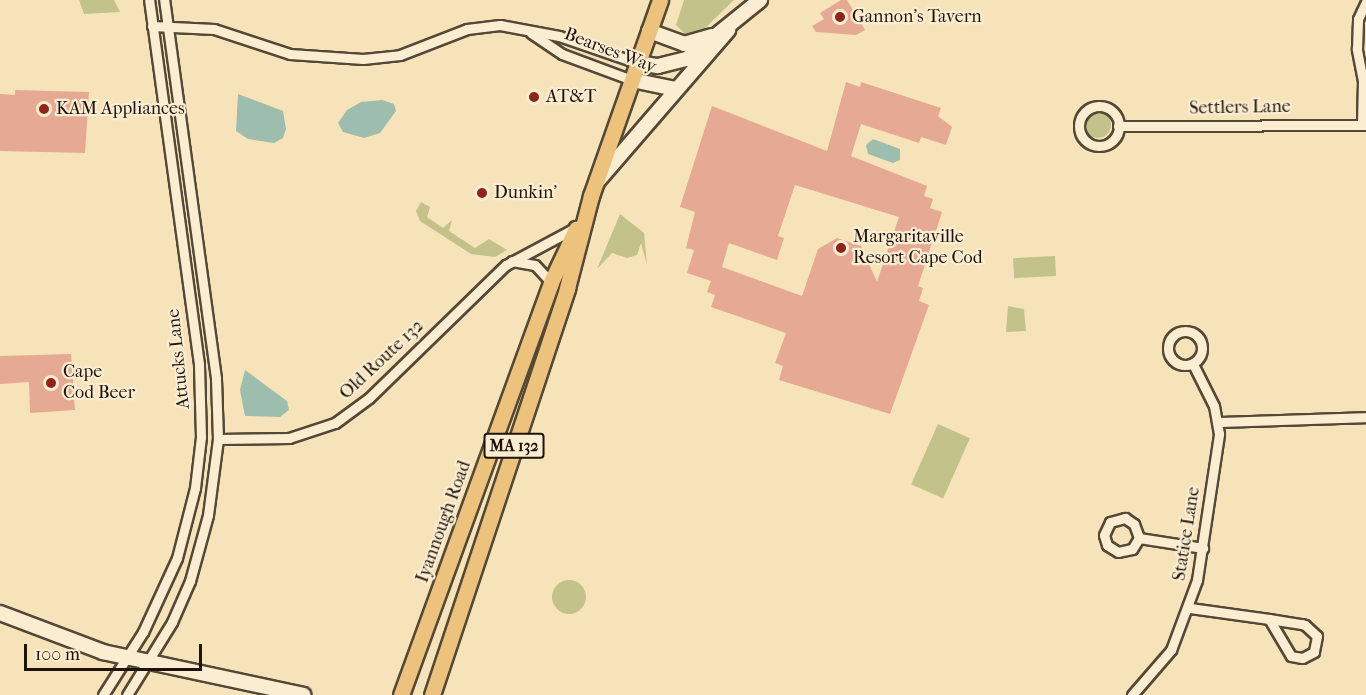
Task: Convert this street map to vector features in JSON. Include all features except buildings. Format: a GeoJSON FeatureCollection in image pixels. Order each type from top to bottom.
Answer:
{"type":"FeatureCollection","features":[{"type":"Feature","properties":{"kind":"main road","name":"Iyannough Road"},"geometry":{"type":"LineString","coordinates":[[401,695],[551,282],[593,190],[660,0]]}},
{"type":"Feature","properties":{"kind":"main road","name":"Bearses Way"},"geometry":{"type":"LineString","coordinates":[[638,63],[681,62],[728,30],[760,0]]}},
{"type":"Feature","properties":{"kind":"main road"},"geometry":{"type":"LineString","coordinates":[[649,31],[689,44],[728,30]]}},
{"type":"Feature","properties":{"kind":"main road","name":"Bearses Way"},"geometry":{"type":"LineString","coordinates":[[632,80],[676,89],[706,60],[728,30]]}},
{"type":"Feature","properties":{"kind":"main road"},"geometry":{"type":"LineString","coordinates":[[593,190],[676,89]]}},
{"type":"Feature","properties":{"kind":"main road","name":"Iyannough Road"},"geometry":{"type":"LineString","coordinates":[[432,695],[567,288],[593,190]]}},
{"type":"Feature","properties":{"kind":"main road"},"geometry":{"type":"LineString","coordinates":[[0,613],[128,658],[303,695]]}},
{"type":"Feature","properties":{"kind":"street","name":"Attucks Lane"},"geometry":{"type":"LineString","coordinates":[[103,695],[128,658],[177,558],[195,488],[202,420],[199,364],[149,0]]}},
{"type":"Feature","properties":{"kind":"street","name":"Attucks Lane"},"geometry":{"type":"LineString","coordinates":[[127,695],[149,663],[197,563],[212,498],[218,439],[216,378],[164,0]]}},
{"type":"Feature","properties":{"kind":"street","name":"Settlers Lane"},"geometry":{"type":"LineString","coordinates":[[1118,126],[1364,124],[1365,76],[1357,49],[1359,19],[1366,2]]}},
{"type":"Feature","properties":{"kind":"street","name":"Bearses Way"},"geometry":{"type":"LineString","coordinates":[[152,26],[222,30],[290,54],[351,59],[400,55],[483,25],[559,36],[638,63]]}},
{"type":"Feature","properties":{"kind":"street","name":"Bearses Way"},"geometry":{"type":"LineString","coordinates":[[529,32],[562,54],[632,80]]}},
{"type":"Feature","properties":{"kind":"street"},"geometry":{"type":"LineString","coordinates":[[1100,106],[1112,111],[1118,126],[1111,141],[1100,145],[1085,140],[1079,125],[1084,112],[1100,106]]}},
{"type":"Feature","properties":{"kind":"street","name":"Old Route 132"},"geometry":{"type":"LineString","coordinates":[[218,439],[289,438],[347,416],[512,261],[577,227]]}},
{"type":"Feature","properties":{"kind":"street"},"geometry":{"type":"LineString","coordinates":[[512,261],[535,265],[551,282]]}},
{"type":"Feature","properties":{"kind":"street","name":"Statice Lane"},"geometry":{"type":"LineString","coordinates":[[1132,695],[1171,650],[1190,608],[1203,548],[1218,453],[1217,422],[1193,364]]}},
{"type":"Feature","properties":{"kind":"street"},"geometry":{"type":"LineString","coordinates":[[1217,422],[1366,417]]}},
{"type":"Feature","properties":{"kind":"street"},"geometry":{"type":"LineString","coordinates":[[1139,538],[1203,548]]}},
{"type":"Feature","properties":{"kind":"street"},"geometry":{"type":"LineString","coordinates":[[1190,608],[1269,619],[1311,628],[1317,639],[1314,652],[1302,658],[1291,656],[1269,619]]}},
{"type":"Feature","properties":{"kind":"shaded area"},"geometry":{"type":"Polygon","coordinates":[[[79,0],[114,0],[120,12],[84,14],[79,0]]]}},
{"type":"Feature","properties":{"kind":"shaded area"},"geometry":{"type":"Polygon","coordinates":[[[684,0],[734,0],[704,29],[687,36],[676,25],[684,0]]]}},
{"type":"Feature","properties":{"kind":"shaded area"},"geometry":{"type":"Polygon","coordinates":[[[238,94],[283,111],[286,129],[283,138],[274,143],[248,139],[236,131],[238,94]]]}},
{"type":"Feature","properties":{"kind":"shaded area"},"geometry":{"type":"Polygon","coordinates":[[[382,100],[394,104],[396,111],[380,133],[364,138],[343,132],[338,123],[347,110],[361,102],[382,100]]]}},
{"type":"Feature","properties":{"kind":"shaded area"},"geometry":{"type":"Polygon","coordinates":[[[1098,112],[1107,116],[1111,125],[1107,134],[1098,138],[1089,134],[1085,125],[1089,116],[1098,112]]]}},
{"type":"Feature","properties":{"kind":"shaded area"},"geometry":{"type":"Polygon","coordinates":[[[873,139],[900,149],[900,160],[893,163],[868,154],[866,145],[873,139]]]}},
{"type":"Feature","properties":{"kind":"shaded area"},"geometry":{"type":"Polygon","coordinates":[[[421,202],[430,207],[427,217],[443,228],[452,220],[449,231],[475,248],[489,239],[507,250],[495,257],[471,254],[420,221],[416,211],[421,202]]]}},
{"type":"Feature","properties":{"kind":"shaded area"},"geometry":{"type":"Polygon","coordinates":[[[620,214],[644,233],[647,265],[641,243],[637,255],[627,258],[612,253],[597,269],[620,214]]]}},
{"type":"Feature","properties":{"kind":"shaded area"},"geometry":{"type":"Polygon","coordinates":[[[1055,256],[1056,276],[1014,278],[1013,258],[1055,256]]]}},
{"type":"Feature","properties":{"kind":"shaded area"},"geometry":{"type":"Polygon","coordinates":[[[1008,306],[1024,309],[1026,331],[1006,332],[1008,306]]]}},
{"type":"Feature","properties":{"kind":"shaded area"},"geometry":{"type":"Polygon","coordinates":[[[245,370],[287,401],[289,410],[280,417],[245,416],[240,390],[245,370]]]}},
{"type":"Feature","properties":{"kind":"shaded area"},"geometry":{"type":"Polygon","coordinates":[[[938,424],[970,438],[943,499],[911,484],[938,424]]]}},
{"type":"Feature","properties":{"kind":"shaded area"},"geometry":{"type":"Polygon","coordinates":[[[569,580],[581,585],[586,597],[581,609],[569,614],[557,609],[552,597],[557,585],[569,580]]]}},
{"type":"Feature","properties":{"kind":"place","name":"Gannon's Tavern"},"geometry":{"type":"Point","coordinates":[840,17]}},
{"type":"Feature","properties":{"kind":"place","name":"AT&T"},"geometry":{"type":"Point","coordinates":[534,97]}},
{"type":"Feature","properties":{"kind":"place","name":"KAM Appliances"},"geometry":{"type":"Point","coordinates":[44,109]}},
{"type":"Feature","properties":{"kind":"place","name":"Dunkin'"},"geometry":{"type":"Point","coordinates":[482,193]}},
{"type":"Feature","properties":{"kind":"place","name":"Margaritaville Resort Cape Cod"},"geometry":{"type":"Point","coordinates":[841,248]}},
{"type":"Feature","properties":{"kind":"place","name":"Cape Cod Beer"},"geometry":{"type":"Point","coordinates":[51,383]}}]}
